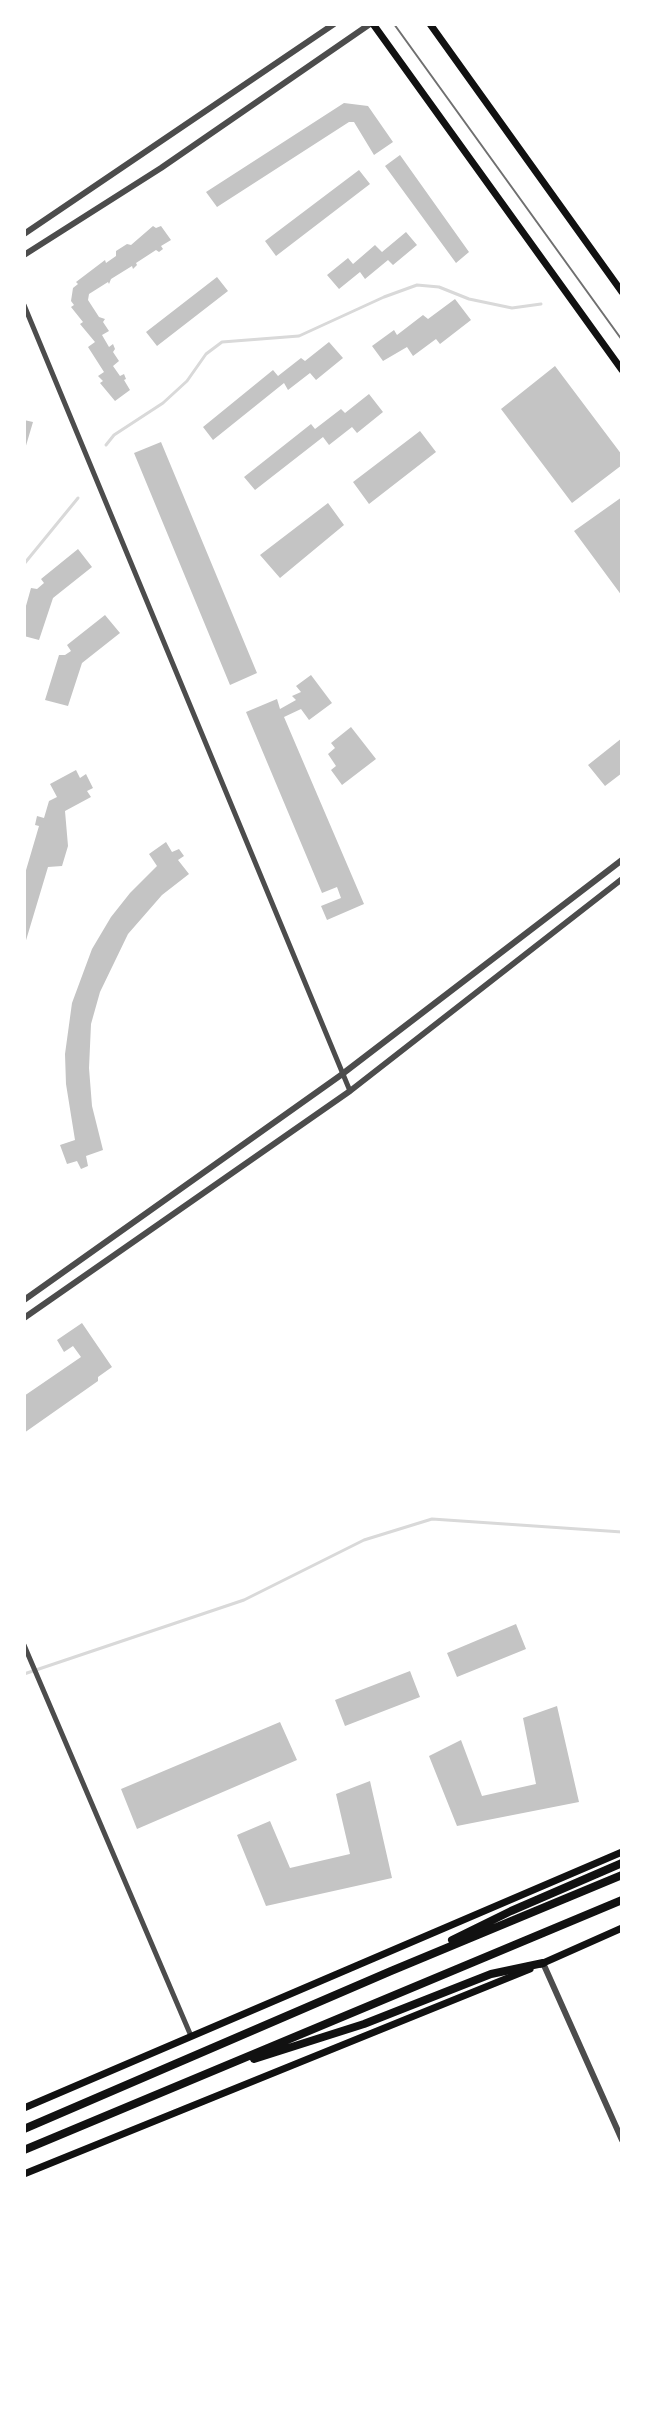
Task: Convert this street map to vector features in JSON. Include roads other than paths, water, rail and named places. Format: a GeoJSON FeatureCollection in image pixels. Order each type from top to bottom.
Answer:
{"type":"FeatureCollection","features":[{"type":"Feature","properties":{"kind":"highway"},"geometry":{"type":"LineString","coordinates":[[391,1971],[511,1911],[622,1863]]}},
{"type":"Feature","properties":{"kind":"highway"},"geometry":{"type":"LineString","coordinates":[[24,2129],[622,1875]]}},
{"type":"Feature","properties":{"kind":"highway"},"geometry":{"type":"LineString","coordinates":[[24,2150],[622,1900]]}},
{"type":"Feature","properties":{"kind":"highway"},"geometry":{"type":"LineString","coordinates":[[200,2076],[364,2024],[491,1974],[543,1963]]}},
{"type":"Feature","properties":{"kind":"main road"},"geometry":{"type":"LineString","coordinates":[[371,24],[622,370]]}},
{"type":"Feature","properties":{"kind":"main road"},"geometry":{"type":"LineString","coordinates":[[430,24],[622,292]]}},
{"type":"Feature","properties":{"kind":"main road"},"geometry":{"type":"LineString","coordinates":[[24,2108],[622,1852]]}},
{"type":"Feature","properties":{"kind":"main road"},"geometry":{"type":"LineString","coordinates":[[24,2174],[622,1928]]}},
{"type":"Feature","properties":{"kind":"street"},"geometry":{"type":"LineString","coordinates":[[24,234],[334,24]]}},
{"type":"Feature","properties":{"kind":"street"},"geometry":{"type":"LineString","coordinates":[[24,255],[161,168],[371,24]]}},
{"type":"Feature","properties":{"kind":"street"},"geometry":{"type":"LineString","coordinates":[[24,305],[350,1091]]}},
{"type":"Feature","properties":{"kind":"street"},"geometry":{"type":"LineString","coordinates":[[24,1300],[341,1075],[622,860]]}},
{"type":"Feature","properties":{"kind":"street"},"geometry":{"type":"LineString","coordinates":[[24,1318],[350,1091],[622,879]]}},
{"type":"Feature","properties":{"kind":"street"},"geometry":{"type":"LineString","coordinates":[[25,1646],[191,2036]]}},
{"type":"Feature","properties":{"kind":"street"},"geometry":{"type":"LineString","coordinates":[[543,1963],[622,2140]]}},
{"type":"Feature","properties":{"kind":"waterway"},"geometry":{"type":"LineString","coordinates":[[106,445],[114,435],[163,403],[187,381],[206,354],[222,342],[299,336],[417,285],[439,287],[469,299],[512,308],[541,304]]}},
{"type":"Feature","properties":{"kind":"waterway"},"geometry":{"type":"LineString","coordinates":[[24,564],[78,498]]}},
{"type":"Feature","properties":{"kind":"waterway"},"geometry":{"type":"LineString","coordinates":[[24,1674],[244,1600],[364,1540],[432,1519],[622,1532]]}},
{"type":"Feature","properties":{"kind":"tram line"},"geometry":{"type":"LineString","coordinates":[[394,24],[622,340]]}}]}
